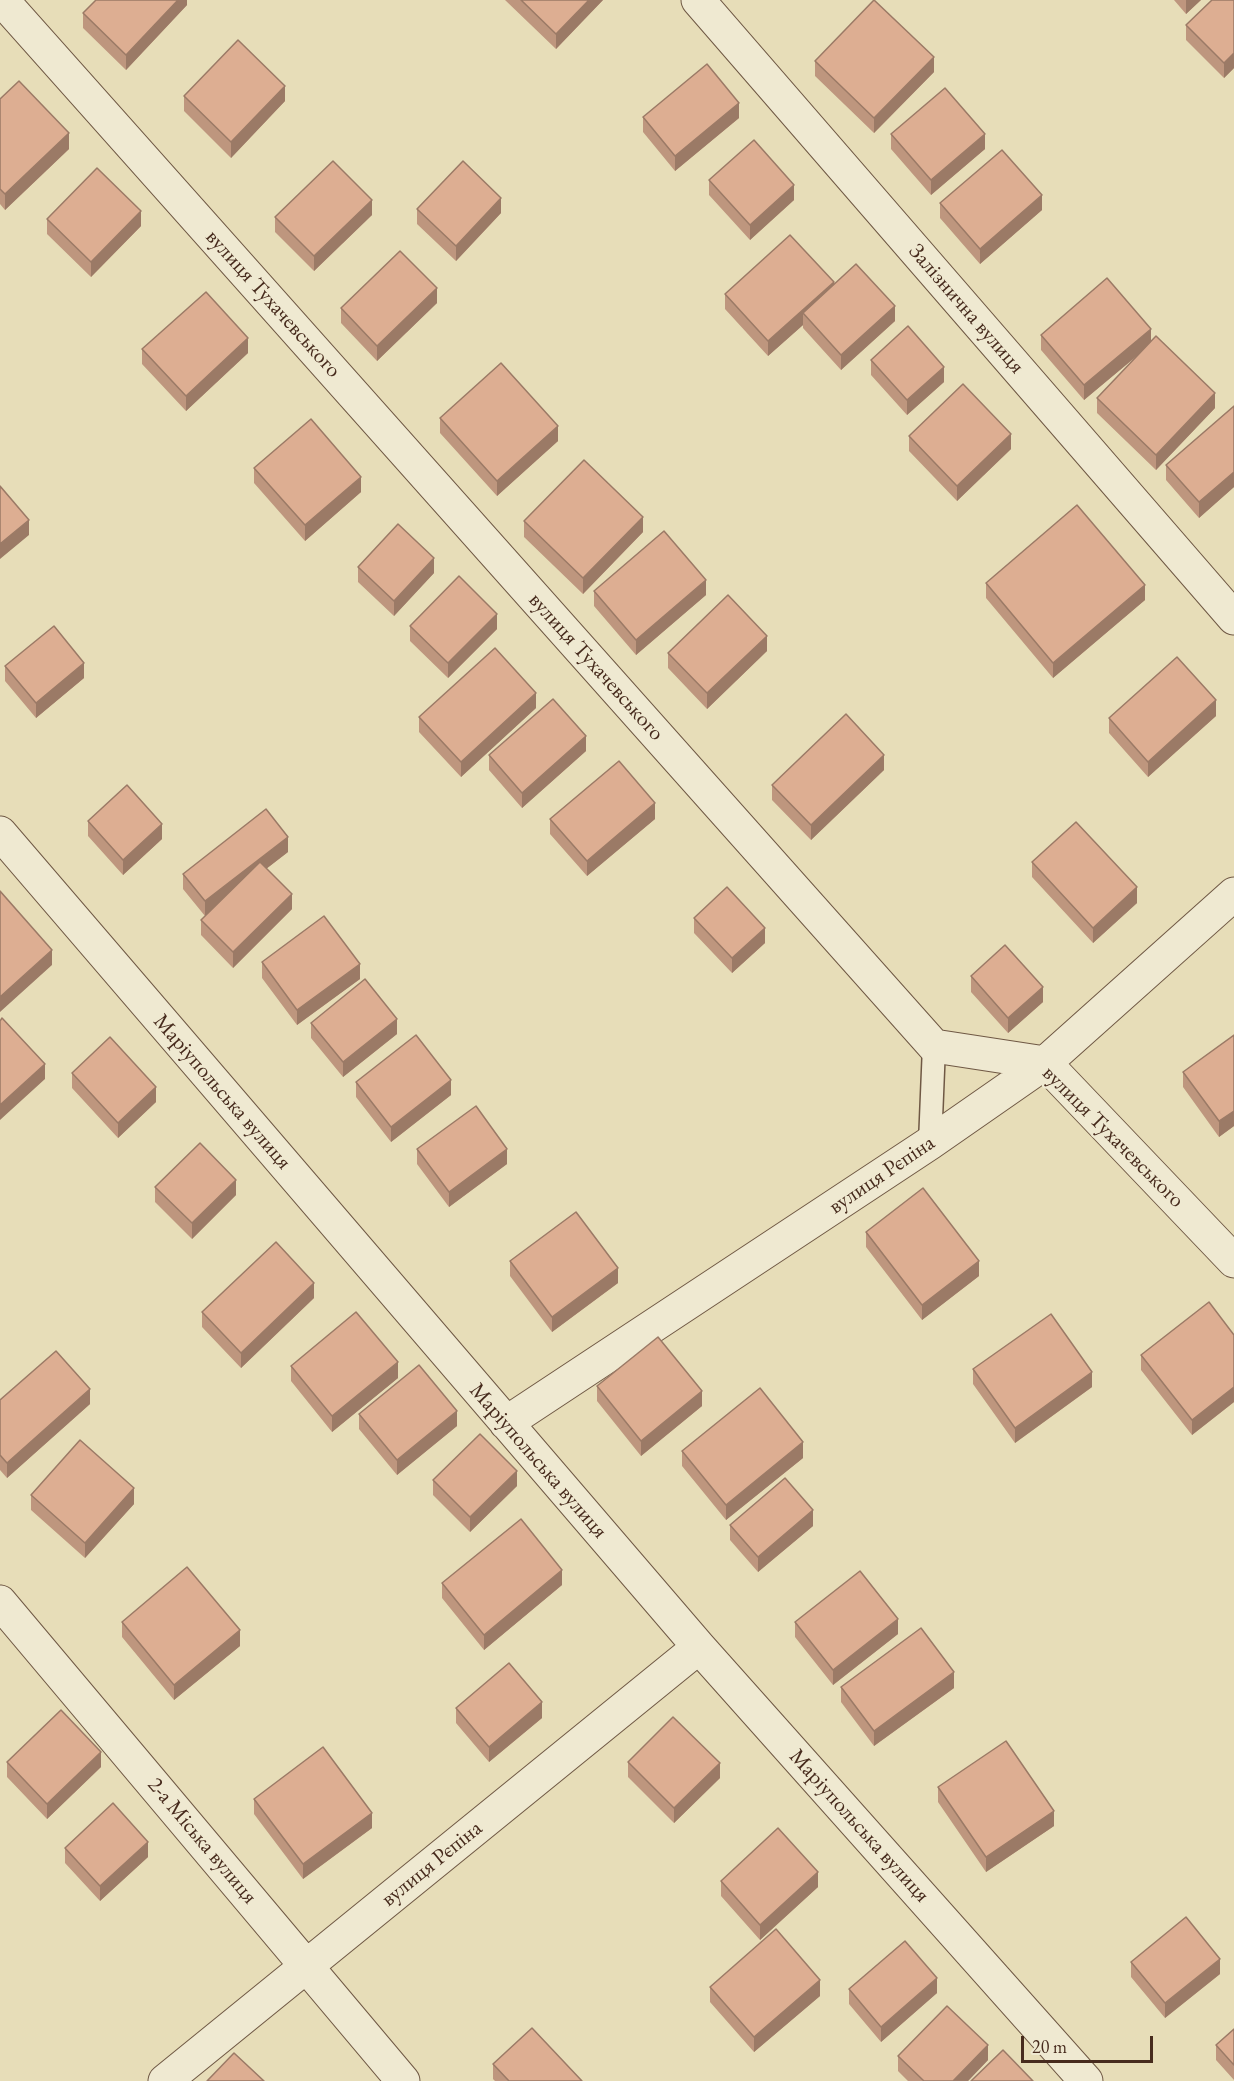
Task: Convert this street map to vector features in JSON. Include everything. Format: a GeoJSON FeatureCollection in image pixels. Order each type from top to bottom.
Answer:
{"type":"FeatureCollection","features":[{"type":"Feature","properties":{"kind":"street","name":"вулиця Тухачевського"},"geometry":{"type":"LineString","coordinates":[[2,0],[934,1046],[1045,1063],[1234,1261]]}},
{"type":"Feature","properties":{"kind":"street","name":"Залізнична вулиця"},"geometry":{"type":"LineString","coordinates":[[698,0],[1234,618]]}},
{"type":"Feature","properties":{"kind":"street","name":"Маріупольська вулиця"},"geometry":{"type":"LineString","coordinates":[[0,833],[699,1647],[1086,2081]]}},
{"type":"Feature","properties":{"kind":"street","name":"вулиця Рєпіна"},"geometry":{"type":"LineString","coordinates":[[506,1424],[930,1143],[1045,1063],[1234,894]]}},
{"type":"Feature","properties":{"kind":"street","name":"2-а Міська вулиця"},"geometry":{"type":"LineString","coordinates":[[0,1602],[308,1965],[403,2081]]}},
{"type":"Feature","properties":{"kind":"street","name":"вулиця Рєпіна"},"geometry":{"type":"LineString","coordinates":[[165,2081],[699,1647]]}},
{"type":"Feature","properties":{"kind":"lane"},"geometry":{"type":"LineString","coordinates":[[930,1143],[934,1046]]}},
{"type":"Feature","properties":{"kind":"building"},"geometry":{"type":"Polygon","coordinates":[[[96,0],[178,0],[126,55],[83,13],[96,0]]]}},
{"type":"Feature","properties":{"kind":"building"},"geometry":{"type":"Polygon","coordinates":[[[521,0],[589,0],[556,34],[521,0]]]}},
{"type":"Feature","properties":{"kind":"building"},"geometry":{"type":"Polygon","coordinates":[[[874,0],[934,57],[874,118],[815,61],[874,0]]]}},
{"type":"Feature","properties":{"kind":"building"},"geometry":{"type":"Polygon","coordinates":[[[1212,0],[1234,0],[1234,53],[1224,63],[1186,25],[1212,0]]]}},
{"type":"Feature","properties":{"kind":"building"},"geometry":{"type":"Polygon","coordinates":[[[238,40],[285,86],[231,142],[184,96],[238,40]]]}},
{"type":"Feature","properties":{"kind":"building"},"geometry":{"type":"Polygon","coordinates":[[[707,64],[739,103],[675,156],[643,117],[707,64]]]}},
{"type":"Feature","properties":{"kind":"building"},"geometry":{"type":"Polygon","coordinates":[[[19,81],[69,133],[5,194],[0,189],[0,99],[19,81]]]}},
{"type":"Feature","properties":{"kind":"building"},"geometry":{"type":"Polygon","coordinates":[[[945,88],[985,134],[931,180],[891,134],[945,88]]]}},
{"type":"Feature","properties":{"kind":"building"},"geometry":{"type":"Polygon","coordinates":[[[754,140],[794,185],[750,225],[709,180],[754,140]]]}},
{"type":"Feature","properties":{"kind":"building"},"geometry":{"type":"Polygon","coordinates":[[[1002,150],[1042,195],[980,249],[940,203],[1002,150]]]}},
{"type":"Feature","properties":{"kind":"building"},"geometry":{"type":"Polygon","coordinates":[[[333,161],[372,200],[314,256],[275,217],[333,161]]]}},
{"type":"Feature","properties":{"kind":"building"},"geometry":{"type":"Polygon","coordinates":[[[463,161],[501,198],[456,246],[417,209],[463,161]]]}},
{"type":"Feature","properties":{"kind":"building"},"geometry":{"type":"Polygon","coordinates":[[[97,168],[141,211],[91,262],[47,219],[97,168]]]}},
{"type":"Feature","properties":{"kind":"building"},"geometry":{"type":"Polygon","coordinates":[[[790,235],[834,282],[768,341],[725,294],[790,235]]]}},
{"type":"Feature","properties":{"kind":"building"},"geometry":{"type":"Polygon","coordinates":[[[400,251],[437,288],[377,346],[341,308],[400,251]]]}},
{"type":"Feature","properties":{"kind":"building"},"geometry":{"type":"Polygon","coordinates":[[[856,264],[895,306],[841,355],[803,313],[856,264]]]}},
{"type":"Feature","properties":{"kind":"building"},"geometry":{"type":"Polygon","coordinates":[[[1107,278],[1151,329],[1084,385],[1041,335],[1107,278]]]}},
{"type":"Feature","properties":{"kind":"building"},"geometry":{"type":"Polygon","coordinates":[[[206,292],[248,338],[186,396],[142,349],[206,292]]]}},
{"type":"Feature","properties":{"kind":"building"},"geometry":{"type":"Polygon","coordinates":[[[908,326],[944,367],[907,400],[871,360],[908,326]]]}},
{"type":"Feature","properties":{"kind":"building"},"geometry":{"type":"Polygon","coordinates":[[[1156,336],[1215,393],[1156,455],[1097,398],[1156,336]]]}},
{"type":"Feature","properties":{"kind":"building"},"geometry":{"type":"Polygon","coordinates":[[[501,363],[558,426],[497,481],[440,418],[501,363]]]}},
{"type":"Feature","properties":{"kind":"building"},"geometry":{"type":"Polygon","coordinates":[[[963,384],[1011,434],[957,486],[909,436],[963,384]]]}},
{"type":"Feature","properties":{"kind":"building"},"geometry":{"type":"Polygon","coordinates":[[[1234,406],[1234,472],[1199,502],[1166,465],[1234,406]]]}},
{"type":"Feature","properties":{"kind":"building"},"geometry":{"type":"Polygon","coordinates":[[[311,419],[361,477],[305,525],[254,468],[311,419]]]}},
{"type":"Feature","properties":{"kind":"building"},"geometry":{"type":"Polygon","coordinates":[[[584,460],[643,517],[583,578],[524,521],[584,460]]]}},
{"type":"Feature","properties":{"kind":"building"},"geometry":{"type":"Polygon","coordinates":[[[0,486],[29,520],[0,544],[0,486]]]}},
{"type":"Feature","properties":{"kind":"building"},"geometry":{"type":"Polygon","coordinates":[[[1077,505],[1145,585],[1053,663],[986,583],[1077,505]]]}},
{"type":"Feature","properties":{"kind":"building"},"geometry":{"type":"Polygon","coordinates":[[[398,524],[434,558],[394,601],[358,567],[398,524]]]}},
{"type":"Feature","properties":{"kind":"building"},"geometry":{"type":"Polygon","coordinates":[[[664,531],[706,580],[636,640],[594,591],[664,531]]]}},
{"type":"Feature","properties":{"kind":"building"},"geometry":{"type":"Polygon","coordinates":[[[459,576],[497,614],[448,663],[410,626],[459,576]]]}},
{"type":"Feature","properties":{"kind":"building"},"geometry":{"type":"Polygon","coordinates":[[[728,595],[767,636],[707,693],[668,653],[728,595]]]}},
{"type":"Feature","properties":{"kind":"building"},"geometry":{"type":"Polygon","coordinates":[[[54,626],[84,663],[36,703],[5,666],[54,626]]]}},
{"type":"Feature","properties":{"kind":"building"},"geometry":{"type":"Polygon","coordinates":[[[495,648],[536,693],[461,762],[419,717],[495,648]]]}},
{"type":"Feature","properties":{"kind":"building"},"geometry":{"type":"Polygon","coordinates":[[[1177,657],[1216,700],[1148,762],[1109,718],[1177,657]]]}},
{"type":"Feature","properties":{"kind":"building"},"geometry":{"type":"Polygon","coordinates":[[[553,699],[586,736],[522,793],[489,755],[553,699]]]}},
{"type":"Feature","properties":{"kind":"building"},"geometry":{"type":"Polygon","coordinates":[[[846,714],[884,755],[811,825],[772,785],[846,714]]]}},
{"type":"Feature","properties":{"kind":"building"},"geometry":{"type":"Polygon","coordinates":[[[619,761],[655,803],[587,861],[550,819],[619,761]]]}},
{"type":"Feature","properties":{"kind":"building"},"geometry":{"type":"Polygon","coordinates":[[[127,785],[162,824],[123,860],[88,821],[127,785]]]}},
{"type":"Feature","properties":{"kind":"building"},"geometry":{"type":"Polygon","coordinates":[[[266,809],[288,837],[205,901],[183,874],[266,809]]]}},
{"type":"Feature","properties":{"kind":"building"},"geometry":{"type":"Polygon","coordinates":[[[1076,822],[1137,887],[1093,928],[1032,862],[1076,822]]]}},
{"type":"Feature","properties":{"kind":"building"},"geometry":{"type":"Polygon","coordinates":[[[260,862],[292,894],[233,952],[201,920],[260,862]]]}},
{"type":"Feature","properties":{"kind":"building"},"geometry":{"type":"Polygon","coordinates":[[[727,887],[765,928],[732,958],[694,918],[727,887]]]}},
{"type":"Feature","properties":{"kind":"building"},"geometry":{"type":"Polygon","coordinates":[[[0,891],[52,950],[0,997],[0,891]]]}},
{"type":"Feature","properties":{"kind":"building"},"geometry":{"type":"Polygon","coordinates":[[[324,916],[360,964],[297,1010],[262,962],[324,916]]]}},
{"type":"Feature","properties":{"kind":"building"},"geometry":{"type":"Polygon","coordinates":[[[1005,945],[1043,987],[1008,1018],[971,976],[1005,945]]]}},
{"type":"Feature","properties":{"kind":"building"},"geometry":{"type":"Polygon","coordinates":[[[365,979],[397,1019],[343,1062],[311,1023],[365,979]]]}},
{"type":"Feature","properties":{"kind":"building"},"geometry":{"type":"Polygon","coordinates":[[[2,1018],[45,1064],[0,1105],[0,1021],[2,1018]]]}},
{"type":"Feature","properties":{"kind":"building"},"geometry":{"type":"Polygon","coordinates":[[[416,1035],[451,1080],[391,1127],[356,1082],[416,1035]]]}},
{"type":"Feature","properties":{"kind":"building"},"geometry":{"type":"Polygon","coordinates":[[[1234,1035],[1234,1111],[1219,1121],[1183,1072],[1234,1035]]]}},
{"type":"Feature","properties":{"kind":"building"},"geometry":{"type":"Polygon","coordinates":[[[110,1037],[156,1087],[118,1123],[72,1073],[110,1037]]]}},
{"type":"Feature","properties":{"kind":"building"},"geometry":{"type":"Polygon","coordinates":[[[476,1106],[507,1149],[449,1192],[417,1149],[476,1106]]]}},
{"type":"Feature","properties":{"kind":"building"},"geometry":{"type":"Polygon","coordinates":[[[200,1143],[236,1180],[192,1223],[155,1187],[200,1143]]]}},
{"type":"Feature","properties":{"kind":"building"},"geometry":{"type":"Polygon","coordinates":[[[923,1188],[979,1261],[922,1305],[866,1232],[923,1188]]]}},
{"type":"Feature","properties":{"kind":"building"},"geometry":{"type":"Polygon","coordinates":[[[576,1212],[618,1268],[552,1317],[510,1261],[576,1212]]]}},
{"type":"Feature","properties":{"kind":"building"},"geometry":{"type":"Polygon","coordinates":[[[276,1242],[314,1283],[241,1353],[202,1312],[276,1242]]]}},
{"type":"Feature","properties":{"kind":"building"},"geometry":{"type":"Polygon","coordinates":[[[1209,1302],[1234,1335],[1234,1387],[1192,1420],[1141,1355],[1209,1302]]]}},
{"type":"Feature","properties":{"kind":"building"},"geometry":{"type":"Polygon","coordinates":[[[356,1312],[398,1362],[332,1416],[291,1366],[356,1312]]]}},
{"type":"Feature","properties":{"kind":"building"},"geometry":{"type":"Polygon","coordinates":[[[1051,1314],[1092,1372],[1015,1428],[973,1369],[1051,1314]]]}},
{"type":"Feature","properties":{"kind":"building"},"geometry":{"type":"Polygon","coordinates":[[[658,1337],[702,1391],[641,1441],[597,1386],[658,1337]]]}},
{"type":"Feature","properties":{"kind":"building"},"geometry":{"type":"Polygon","coordinates":[[[56,1351],[90,1389],[7,1463],[0,1455],[0,1400],[56,1351]]]}},
{"type":"Feature","properties":{"kind":"building"},"geometry":{"type":"Polygon","coordinates":[[[419,1365],[457,1411],[397,1460],[359,1414],[419,1365]]]}},
{"type":"Feature","properties":{"kind":"building"},"geometry":{"type":"Polygon","coordinates":[[[760,1388],[803,1442],[726,1505],[682,1451],[760,1388]]]}},
{"type":"Feature","properties":{"kind":"building"},"geometry":{"type":"Polygon","coordinates":[[[480,1434],[517,1471],[470,1517],[433,1480],[480,1434]]]}},
{"type":"Feature","properties":{"kind":"building"},"geometry":{"type":"Polygon","coordinates":[[[80,1440],[134,1488],[85,1543],[31,1495],[80,1440]]]}},
{"type":"Feature","properties":{"kind":"building"},"geometry":{"type":"Polygon","coordinates":[[[785,1478],[813,1510],[758,1557],[730,1525],[785,1478]]]}},
{"type":"Feature","properties":{"kind":"building"},"geometry":{"type":"Polygon","coordinates":[[[521,1519],[562,1570],[484,1635],[442,1583],[521,1519]]]}},
{"type":"Feature","properties":{"kind":"building"},"geometry":{"type":"Polygon","coordinates":[[[187,1567],[240,1630],[174,1685],[122,1622],[187,1567]]]}},
{"type":"Feature","properties":{"kind":"building"},"geometry":{"type":"Polygon","coordinates":[[[860,1571],[898,1619],[833,1670],[795,1622],[860,1571]]]}},
{"type":"Feature","properties":{"kind":"building"},"geometry":{"type":"Polygon","coordinates":[[[921,1628],[954,1672],[874,1731],[841,1687],[921,1628]]]}},
{"type":"Feature","properties":{"kind":"building"},"geometry":{"type":"Polygon","coordinates":[[[509,1663],[542,1702],[489,1747],[456,1708],[509,1663]]]}},
{"type":"Feature","properties":{"kind":"building"},"geometry":{"type":"Polygon","coordinates":[[[61,1710],[101,1752],[47,1804],[7,1762],[61,1710]]]}},
{"type":"Feature","properties":{"kind":"building"},"geometry":{"type":"Polygon","coordinates":[[[673,1717],[720,1763],[674,1808],[628,1762],[673,1717]]]}},
{"type":"Feature","properties":{"kind":"building"},"geometry":{"type":"Polygon","coordinates":[[[1006,1741],[1054,1811],[986,1857],[938,1787],[1006,1741]]]}},
{"type":"Feature","properties":{"kind":"building"},"geometry":{"type":"Polygon","coordinates":[[[323,1747],[372,1813],[303,1864],[254,1799],[323,1747]]]}},
{"type":"Feature","properties":{"kind":"building"},"geometry":{"type":"Polygon","coordinates":[[[113,1803],[148,1842],[100,1886],[65,1848],[113,1803]]]}},
{"type":"Feature","properties":{"kind":"building"},"geometry":{"type":"Polygon","coordinates":[[[778,1828],[818,1872],[760,1925],[721,1881],[778,1828]]]}},
{"type":"Feature","properties":{"kind":"building"},"geometry":{"type":"Polygon","coordinates":[[[1186,1917],[1220,1959],[1165,2003],[1131,1962],[1186,1917]]]}},
{"type":"Feature","properties":{"kind":"building"},"geometry":{"type":"Polygon","coordinates":[[[776,1929],[820,1980],[754,2037],[710,1987],[776,1929]]]}},
{"type":"Feature","properties":{"kind":"building"},"geometry":{"type":"Polygon","coordinates":[[[905,1941],[937,1978],[881,2027],[849,1989],[905,1941]]]}},
{"type":"Feature","properties":{"kind":"building"},"geometry":{"type":"Polygon","coordinates":[[[947,2006],[988,2045],[953,2081],[924,2081],[898,2056],[947,2006]]]}},
{"type":"Feature","properties":{"kind":"building"},"geometry":{"type":"Polygon","coordinates":[[[532,2028],[582,2081],[509,2081],[493,2064],[532,2028]]]}},
{"type":"Feature","properties":{"kind":"building"},"geometry":{"type":"Polygon","coordinates":[[[1234,2029],[1234,2065],[1216,2045],[1234,2029]]]}},
{"type":"Feature","properties":{"kind":"building"},"geometry":{"type":"Polygon","coordinates":[[[1003,2050],[1033,2081],[971,2081],[1003,2050]]]}},
{"type":"Feature","properties":{"kind":"building"},"geometry":{"type":"Polygon","coordinates":[[[234,2053],[264,2081],[207,2081],[234,2053]]]}}]}
